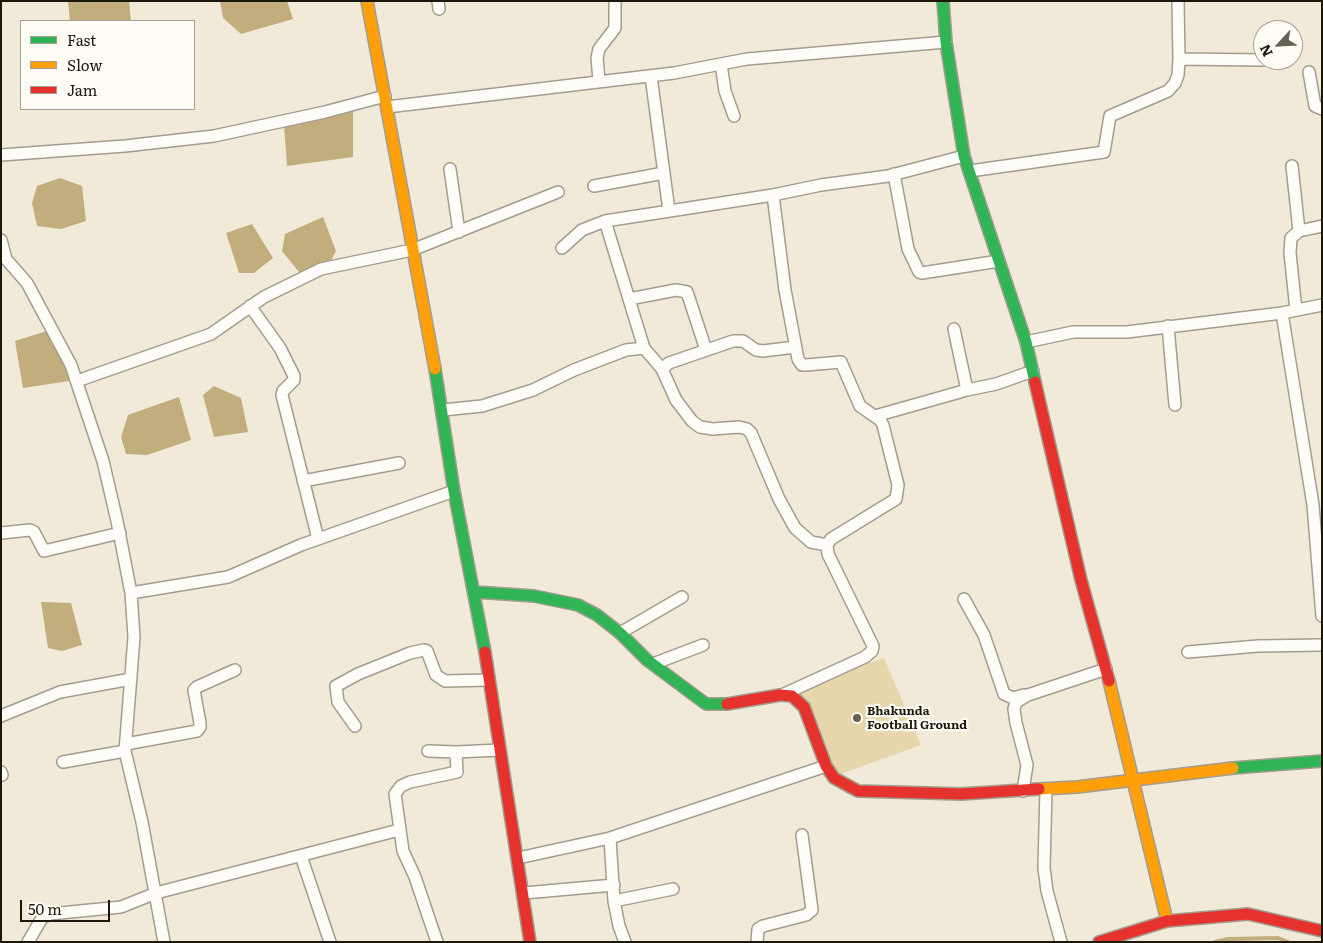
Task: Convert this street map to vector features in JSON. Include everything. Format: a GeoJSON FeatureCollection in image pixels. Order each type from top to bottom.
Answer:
{"type":"FeatureCollection","features":[{"type":"Feature","properties":{"kind":"street"},"geometry":{"type":"LineString","coordinates":[[367,1],[443,410],[454,491],[476,592],[524,893],[530,942]]}},
{"type":"Feature","properties":{"kind":"street"},"geometry":{"type":"LineString","coordinates":[[599,80],[597,58],[600,48],[615,28],[615,1]]}},
{"type":"Feature","properties":{"kind":"street"},"geometry":{"type":"LineString","coordinates":[[943,1],[946,42],[964,156],[1026,342],[1081,580],[1106,670],[1167,921]]}},
{"type":"Feature","properties":{"kind":"street"},"geometry":{"type":"LineString","coordinates":[[970,171],[1104,152],[1110,116],[1168,91],[1178,75],[1178,1]]}},
{"type":"Feature","properties":{"kind":"street"},"geometry":{"type":"LineString","coordinates":[[1,154],[125,146],[214,136],[386,101],[650,76],[748,59],[946,42]]}},
{"type":"Feature","properties":{"kind":"street"},"geometry":{"type":"LineString","coordinates":[[1179,59],[1253,60]]}},
{"type":"Feature","properties":{"kind":"street"},"geometry":{"type":"LineString","coordinates":[[720,64],[725,91],[734,116]]}},
{"type":"Feature","properties":{"kind":"street"},"geometry":{"type":"LineString","coordinates":[[1309,72],[1315,106],[1322,109]]}},
{"type":"Feature","properties":{"kind":"street"},"geometry":{"type":"LineString","coordinates":[[650,76],[669,210]]}},
{"type":"Feature","properties":{"kind":"street"},"geometry":{"type":"LineString","coordinates":[[562,248],[582,230],[605,221],[894,174],[964,156]]}},
{"type":"Feature","properties":{"kind":"street"},"geometry":{"type":"LineString","coordinates":[[1292,166],[1298,231]]}},
{"type":"Feature","properties":{"kind":"street"},"geometry":{"type":"LineString","coordinates":[[450,169],[459,232]]}},
{"type":"Feature","properties":{"kind":"street"},"geometry":{"type":"LineString","coordinates":[[594,186],[664,173]]}},
{"type":"Feature","properties":{"kind":"street"},"geometry":{"type":"LineString","coordinates":[[894,174],[908,249],[919,272],[999,261]]}},
{"type":"Feature","properties":{"kind":"street"},"geometry":{"type":"LineString","coordinates":[[76,381],[211,334],[250,306],[321,269],[412,250],[558,192]]}},
{"type":"Feature","properties":{"kind":"street"},"geometry":{"type":"LineString","coordinates":[[773,195],[798,359],[802,364],[841,362],[860,406],[875,416],[883,425],[898,485],[896,498],[831,539],[827,545],[831,562],[873,646],[872,651],[865,657],[780,696]]}},
{"type":"Feature","properties":{"kind":"street"},"geometry":{"type":"LineString","coordinates":[[605,221],[644,348],[662,369],[676,400],[692,421],[700,426],[713,429],[739,427],[751,432],[779,499],[795,528],[811,542],[827,545]]}},
{"type":"Feature","properties":{"kind":"street"},"geometry":{"type":"LineString","coordinates":[[1296,310],[1291,238],[1298,231],[1322,226]]}},
{"type":"Feature","properties":{"kind":"street"},"geometry":{"type":"LineString","coordinates":[[1,240],[7,268],[27,283],[71,365],[102,461],[120,534],[131,593],[134,636],[126,748],[156,893],[164,942]]}},
{"type":"Feature","properties":{"kind":"street"},"geometry":{"type":"LineString","coordinates":[[628,299],[676,290],[687,292],[706,350]]}},
{"type":"Feature","properties":{"kind":"street"},"geometry":{"type":"LineString","coordinates":[[1026,342],[1073,332],[1127,332],[1282,313],[1322,305]]}},
{"type":"Feature","properties":{"kind":"street"},"geometry":{"type":"LineString","coordinates":[[250,306],[280,348],[294,376],[294,380],[283,390],[282,395],[318,539]]}},
{"type":"Feature","properties":{"kind":"street"},"geometry":{"type":"LineString","coordinates":[[1282,313],[1317,505],[1322,616]]}},
{"type":"Feature","properties":{"kind":"street"},"geometry":{"type":"LineString","coordinates":[[1168,326],[1175,405]]}},
{"type":"Feature","properties":{"kind":"street"},"geometry":{"type":"LineString","coordinates":[[954,329],[966,390]]}},
{"type":"Feature","properties":{"kind":"street"},"geometry":{"type":"LineString","coordinates":[[662,369],[669,363],[733,341],[743,341],[756,350],[763,351],[795,347]]}},
{"type":"Feature","properties":{"kind":"street"},"geometry":{"type":"LineString","coordinates":[[443,410],[482,406],[533,390],[574,370],[626,350],[644,348]]}},
{"type":"Feature","properties":{"kind":"street"},"geometry":{"type":"LineString","coordinates":[[875,416],[966,390],[996,384],[1033,371]]}},
{"type":"Feature","properties":{"kind":"street"},"geometry":{"type":"LineString","coordinates":[[303,481],[399,463]]}},
{"type":"Feature","properties":{"kind":"street"},"geometry":{"type":"LineString","coordinates":[[131,593],[228,577],[318,539],[454,491]]}},
{"type":"Feature","properties":{"kind":"street"},"geometry":{"type":"LineString","coordinates":[[1,533],[30,530],[34,532],[44,551],[120,534]]}},
{"type":"Feature","properties":{"kind":"street"},"geometry":{"type":"LineString","coordinates":[[476,592],[567,601],[597,615],[681,687],[706,704],[721,705],[780,696],[792,696],[804,707],[823,753],[826,766],[834,778],[858,791],[960,794],[1023,791],[1133,782],[1220,769],[1322,761]]}},
{"type":"Feature","properties":{"kind":"street"},"geometry":{"type":"LineString","coordinates":[[620,633],[682,597]]}},
{"type":"Feature","properties":{"kind":"street"},"geometry":{"type":"LineString","coordinates":[[964,599],[984,635],[1004,694],[1013,698],[1106,670]]}},
{"type":"Feature","properties":{"kind":"street"},"geometry":{"type":"LineString","coordinates":[[653,664],[704,645]]}},
{"type":"Feature","properties":{"kind":"street"},"geometry":{"type":"LineString","coordinates":[[1188,652],[1258,646],[1322,645]]}},
{"type":"Feature","properties":{"kind":"street"},"geometry":{"type":"LineString","coordinates":[[355,726],[338,702],[336,686],[358,674],[410,653],[427,651],[436,675],[445,681],[489,680]]}},
{"type":"Feature","properties":{"kind":"street"},"geometry":{"type":"LineString","coordinates":[[63,762],[197,731],[200,723],[194,690],[235,670]]}},
{"type":"Feature","properties":{"kind":"street"},"geometry":{"type":"LineString","coordinates":[[1,716],[60,692],[131,678]]}},
{"type":"Feature","properties":{"kind":"street"},"geometry":{"type":"LineString","coordinates":[[1023,791],[1027,765],[1014,709],[1016,702],[1028,694]]}},
{"type":"Feature","properties":{"kind":"street"},"geometry":{"type":"LineString","coordinates":[[428,751],[500,750]]}},
{"type":"Feature","properties":{"kind":"street"},"geometry":{"type":"LineString","coordinates":[[437,942],[415,877],[403,851],[398,830],[395,794],[398,789],[410,782],[457,772],[456,752]]}},
{"type":"Feature","properties":{"kind":"street"},"geometry":{"type":"LineString","coordinates":[[518,858],[610,838],[826,766]]}},
{"type":"Feature","properties":{"kind":"street"},"geometry":{"type":"LineString","coordinates":[[1046,789],[1044,868],[1047,891],[1061,942]]}},
{"type":"Feature","properties":{"kind":"street"},"geometry":{"type":"LineString","coordinates":[[28,942],[42,918],[50,914],[121,907],[156,893],[398,830]]}},
{"type":"Feature","properties":{"kind":"street"},"geometry":{"type":"LineString","coordinates":[[757,942],[758,929],[763,926],[806,915],[812,910],[802,835]]}},
{"type":"Feature","properties":{"kind":"street"},"geometry":{"type":"LineString","coordinates":[[610,838],[614,901],[619,926],[626,942]]}},
{"type":"Feature","properties":{"kind":"street"},"geometry":{"type":"LineString","coordinates":[[301,856],[330,942]]}},
{"type":"Feature","properties":{"kind":"street"},"geometry":{"type":"LineString","coordinates":[[524,893],[614,885]]}},
{"type":"Feature","properties":{"kind":"street"},"geometry":{"type":"LineString","coordinates":[[614,901],[673,889]]}},
{"type":"Feature","properties":{"kind":"street"},"geometry":{"type":"LineString","coordinates":[[1099,942],[1167,921],[1248,914],[1322,930]]}},
{"type":"Feature","properties":{"kind":"shaded area"},"geometry":{"type":"Polygon","coordinates":[[[68,1],[129,1],[131,20],[70,20],[68,1]]]}},
{"type":"Feature","properties":{"kind":"shaded area"},"geometry":{"type":"Polygon","coordinates":[[[220,1],[287,1],[293,19],[241,34],[223,18],[220,1]]]}},
{"type":"Feature","properties":{"kind":"shaded area"},"geometry":{"type":"Polygon","coordinates":[[[353,111],[353,157],[287,166],[284,124],[353,111]]]}},
{"type":"Feature","properties":{"kind":"shaded area"},"geometry":{"type":"Polygon","coordinates":[[[60,178],[82,186],[86,221],[61,229],[37,226],[32,203],[37,186],[60,178]]]}},
{"type":"Feature","properties":{"kind":"shaded area"},"geometry":{"type":"Polygon","coordinates":[[[323,217],[336,251],[327,269],[303,277],[282,251],[285,234],[323,217]]]}},
{"type":"Feature","properties":{"kind":"shaded area"},"geometry":{"type":"Polygon","coordinates":[[[252,224],[273,258],[254,273],[239,273],[226,233],[252,224]]]}},
{"type":"Feature","properties":{"kind":"shaded area"},"geometry":{"type":"Polygon","coordinates":[[[47,331],[69,369],[69,381],[23,388],[15,341],[47,331]]]}},
{"type":"Feature","properties":{"kind":"shaded area"},"geometry":{"type":"Polygon","coordinates":[[[214,386],[241,398],[248,432],[214,437],[203,395],[214,386]]]}},
{"type":"Feature","properties":{"kind":"shaded area"},"geometry":{"type":"Polygon","coordinates":[[[179,397],[191,440],[147,455],[126,454],[121,437],[128,415],[179,397]]]}},
{"type":"Feature","properties":{"kind":"shaded area"},"geometry":{"type":"Polygon","coordinates":[[[41,602],[71,603],[82,645],[62,651],[48,648],[41,602]]]}},
{"type":"Feature","properties":{"kind":"shaded area","name":"Bhakunda Football Ground"},"geometry":{"type":"Polygon","coordinates":[[[884,658],[921,745],[838,775],[799,693],[835,674],[884,658]]]}},
{"type":"Feature","properties":{"kind":"waterway"},"geometry":{"type":"LineString","coordinates":[[1215,942],[1228,939],[1278,938],[1288,942]]}},
{"type":"Feature","properties":{"kind":"traffic: fast"},"geometry":{"type":"LineString","coordinates":[[943,1],[946,42],[964,156],[1026,342],[1035,382]]}},
{"type":"Feature","properties":{"kind":"traffic: fast"},"geometry":{"type":"LineString","coordinates":[[435,369],[454,491],[485,652]]}},
{"type":"Feature","properties":{"kind":"traffic: fast"},"geometry":{"type":"LineString","coordinates":[[475,592],[534,596],[578,605],[597,615],[620,633],[647,660],[706,704],[727,704]]}},
{"type":"Feature","properties":{"kind":"traffic: fast"},"geometry":{"type":"LineString","coordinates":[[1233,768],[1322,761]]}},
{"type":"Feature","properties":{"kind":"traffic: slow"},"geometry":{"type":"LineString","coordinates":[[367,1],[435,369]]}},
{"type":"Feature","properties":{"kind":"traffic: slow"},"geometry":{"type":"LineString","coordinates":[[1109,681],[1167,921]]}},
{"type":"Feature","properties":{"kind":"traffic: slow"},"geometry":{"type":"LineString","coordinates":[[1039,789],[1077,787],[1233,768]]}},
{"type":"Feature","properties":{"kind":"traffic: jam"},"geometry":{"type":"LineString","coordinates":[[1035,382],[1081,580],[1109,681]]}},
{"type":"Feature","properties":{"kind":"traffic: jam"},"geometry":{"type":"LineString","coordinates":[[485,652],[530,942]]}},
{"type":"Feature","properties":{"kind":"traffic: jam"},"geometry":{"type":"LineString","coordinates":[[727,704],[780,695],[792,696],[804,707],[826,766],[834,778],[858,791],[961,794],[1039,789]]}},
{"type":"Feature","properties":{"kind":"traffic: jam"},"geometry":{"type":"LineString","coordinates":[[1099,942],[1167,921],[1248,914],[1322,931]]}},
{"type":"Feature","properties":{"kind":"place","name":"Bhakunda Football Ground"},"geometry":{"type":"Point","coordinates":[857,718]}}]}
